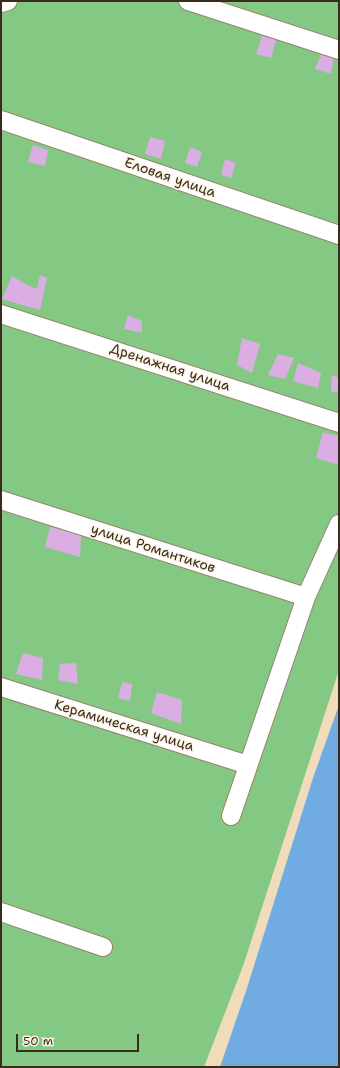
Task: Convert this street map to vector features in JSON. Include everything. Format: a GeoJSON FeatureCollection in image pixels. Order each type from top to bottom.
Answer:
{"type":"FeatureCollection","features":[{"type":"Feature","properties":{"kind":"street"},"geometry":{"type":"LineString","coordinates":[[1,3],[8,1]]}},
{"type":"Feature","properties":{"kind":"street"},"geometry":{"type":"LineString","coordinates":[[188,1],[339,50]]}},
{"type":"Feature","properties":{"kind":"street","name":"Еловая улица"},"geometry":{"type":"LineString","coordinates":[[1,120],[339,235]]}},
{"type":"Feature","properties":{"kind":"street","name":"Дренажная улица"},"geometry":{"type":"LineString","coordinates":[[1,314],[339,423]]}},
{"type":"Feature","properties":{"kind":"street","name":"улица Романтиков"},"geometry":{"type":"LineString","coordinates":[[1,500],[306,597]]}},
{"type":"Feature","properties":{"kind":"street"},"geometry":{"type":"LineString","coordinates":[[231,816],[306,597],[339,524]]}},
{"type":"Feature","properties":{"kind":"street","name":"Керамическая улица"},"geometry":{"type":"LineString","coordinates":[[1,687],[248,765]]}},
{"type":"Feature","properties":{"kind":"street"},"geometry":{"type":"LineString","coordinates":[[1,912],[103,947]]}},
{"type":"Feature","properties":{"kind":"green space"},"geometry":{"type":"Polygon","coordinates":[[[1,1],[339,1],[339,670],[243,966],[204,1067],[1,1067],[1,1]]]}},
{"type":"Feature","properties":{"kind":"water"},"geometry":{"type":"Polygon","coordinates":[[[339,705],[339,1067],[220,1067],[247,988],[313,778],[339,705]]]}},
{"type":"Feature","properties":{"kind":"building"},"geometry":{"type":"Polygon","coordinates":[[[263,33],[277,37],[271,58],[256,54],[263,33]]]}},
{"type":"Feature","properties":{"kind":"building"},"geometry":{"type":"Polygon","coordinates":[[[322,51],[334,55],[331,74],[315,69],[322,51]]]}},
{"type":"Feature","properties":{"kind":"building"},"geometry":{"type":"Polygon","coordinates":[[[150,137],[165,141],[161,159],[145,154],[150,137]]]}},
{"type":"Feature","properties":{"kind":"building"},"geometry":{"type":"Polygon","coordinates":[[[33,145],[48,150],[45,166],[28,162],[33,145]]]}},
{"type":"Feature","properties":{"kind":"building"},"geometry":{"type":"Polygon","coordinates":[[[190,147],[202,152],[197,167],[185,163],[190,147]]]}},
{"type":"Feature","properties":{"kind":"building"},"geometry":{"type":"Polygon","coordinates":[[[225,159],[236,163],[231,178],[221,175],[225,159]]]}},
{"type":"Feature","properties":{"kind":"building"},"geometry":{"type":"Polygon","coordinates":[[[40,275],[47,278],[40,310],[2,299],[12,276],[37,289],[40,275]]]}},
{"type":"Feature","properties":{"kind":"building"},"geometry":{"type":"Polygon","coordinates":[[[128,315],[142,321],[142,333],[124,329],[128,315]]]}},
{"type":"Feature","properties":{"kind":"building"},"geometry":{"type":"Polygon","coordinates":[[[242,338],[260,344],[252,373],[237,365],[242,338]]]}},
{"type":"Feature","properties":{"kind":"building"},"geometry":{"type":"Polygon","coordinates":[[[278,354],[294,358],[285,379],[268,375],[278,354]]]}},
{"type":"Feature","properties":{"kind":"building"},"geometry":{"type":"Polygon","coordinates":[[[298,363],[321,373],[318,388],[293,381],[298,363]]]}},
{"type":"Feature","properties":{"kind":"building"},"geometry":{"type":"Polygon","coordinates":[[[332,375],[339,378],[339,393],[331,391],[332,375]]]}},
{"type":"Feature","properties":{"kind":"building"},"geometry":{"type":"Polygon","coordinates":[[[323,432],[339,436],[339,465],[316,458],[323,432]]]}},
{"type":"Feature","properties":{"kind":"building"},"geometry":{"type":"Polygon","coordinates":[[[50,527],[81,535],[80,557],[45,547],[50,527]]]}},
{"type":"Feature","properties":{"kind":"building"},"geometry":{"type":"Polygon","coordinates":[[[23,653],[43,658],[42,680],[16,674],[23,653]]]}},
{"type":"Feature","properties":{"kind":"building"},"geometry":{"type":"Polygon","coordinates":[[[76,663],[78,684],[58,680],[60,664],[76,663]]]}},
{"type":"Feature","properties":{"kind":"building"},"geometry":{"type":"Polygon","coordinates":[[[122,682],[132,684],[130,701],[118,698],[122,682]]]}},
{"type":"Feature","properties":{"kind":"building"},"geometry":{"type":"Polygon","coordinates":[[[157,692],[182,700],[181,724],[151,713],[157,692]]]}}]}
